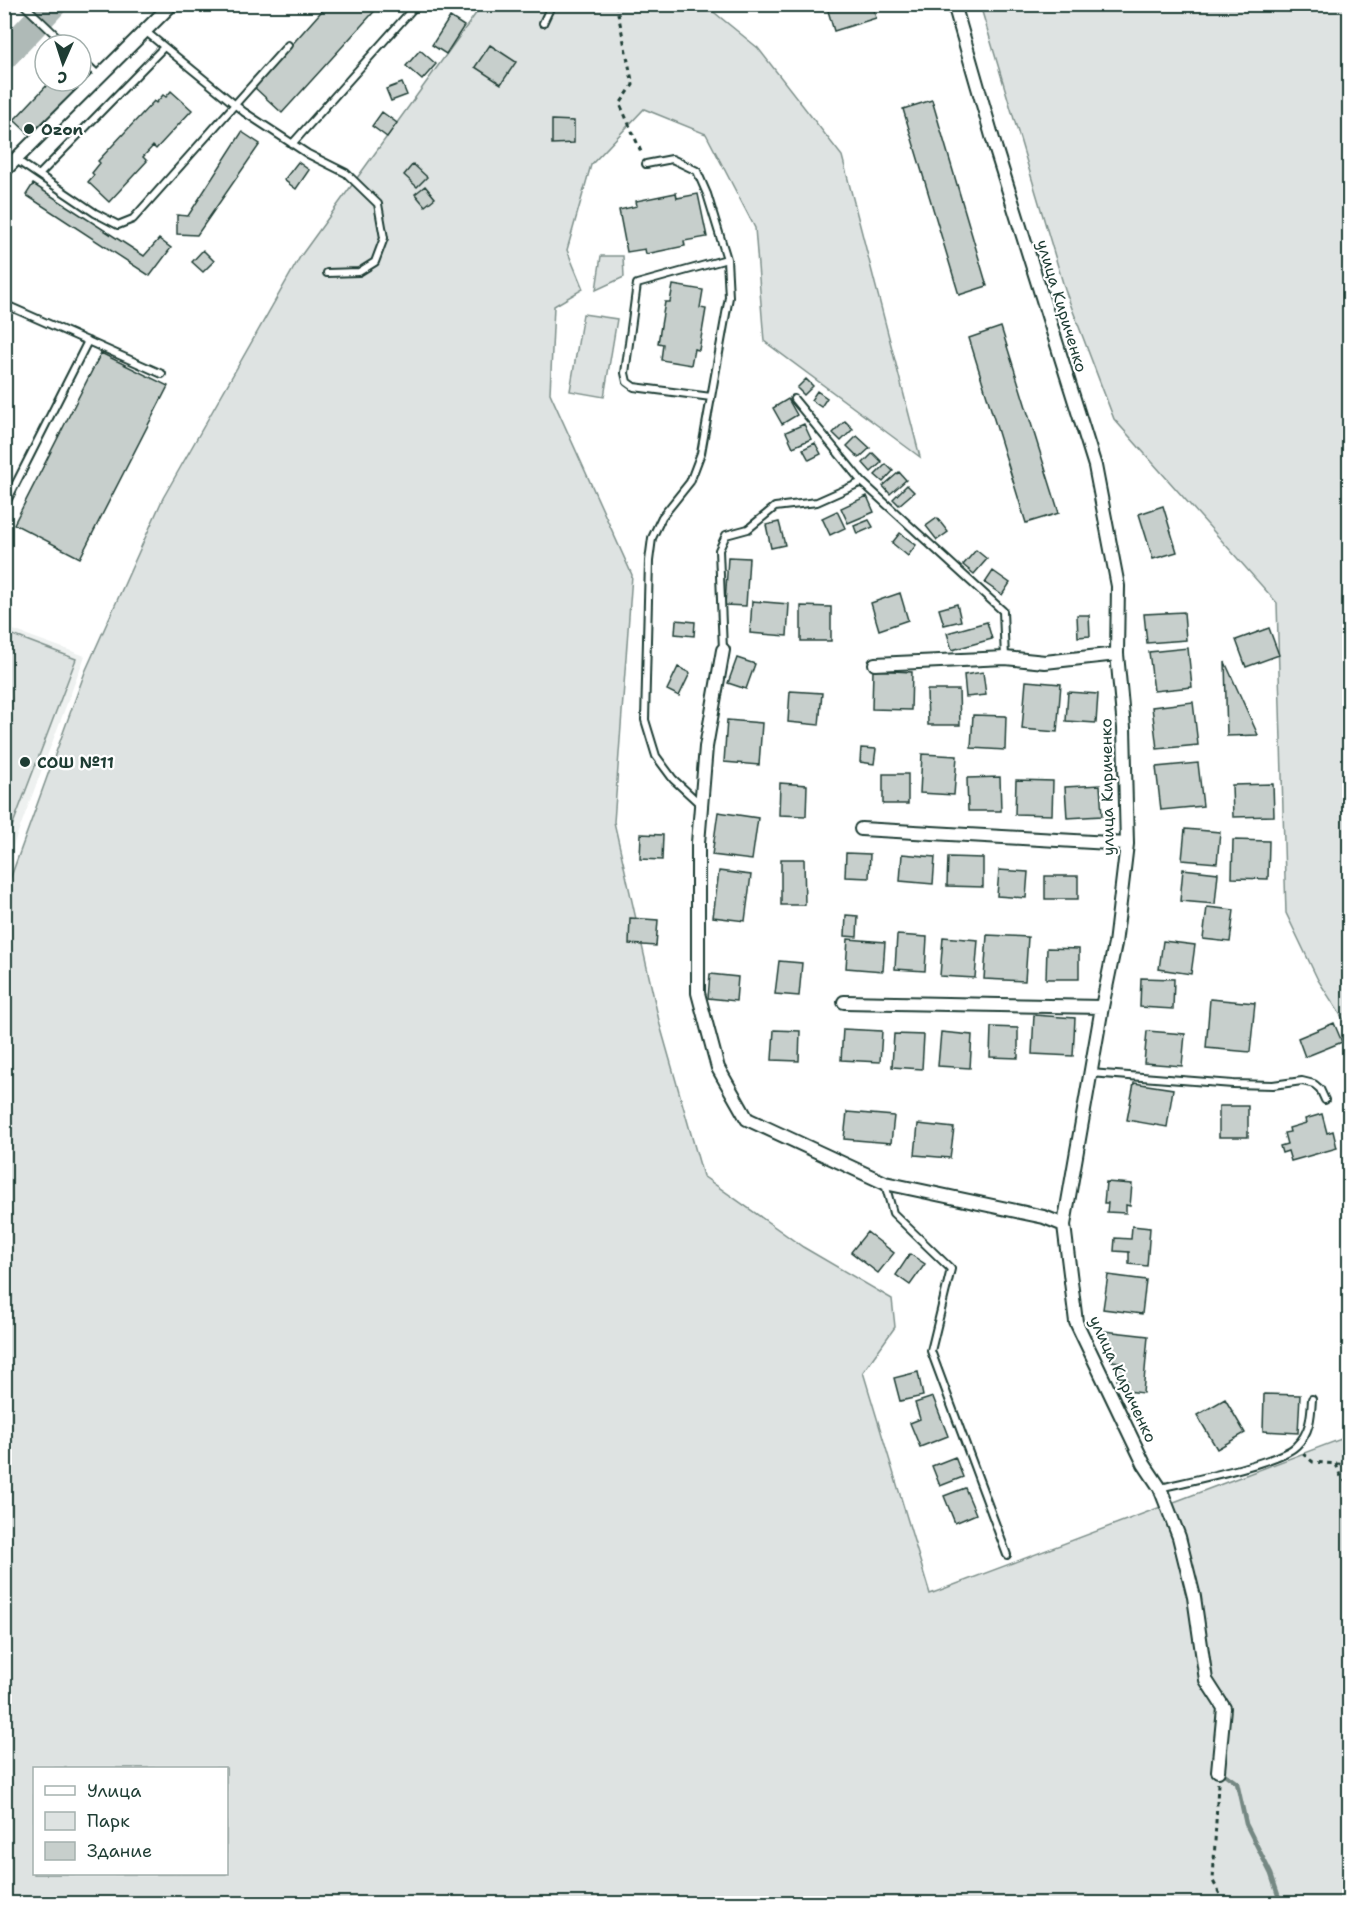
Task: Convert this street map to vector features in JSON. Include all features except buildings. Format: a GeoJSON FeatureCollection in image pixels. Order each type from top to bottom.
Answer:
{"type":"FeatureCollection","features":[{"type":"Feature","properties":{"kind":"street"},"geometry":{"type":"LineString","coordinates":[[4,171],[172,4]]}},
{"type":"Feature","properties":{"kind":"street","name":"улица Кириченко"},"geometry":{"type":"LineString","coordinates":[[954,4],[996,150],[1095,466],[1118,586],[1117,654],[1124,728],[1127,844],[1115,944],[1064,1225],[1076,1322],[1144,1464],[1160,1488],[1179,1537],[1194,1597],[1206,1680],[1224,1708],[1218,1771]]}},
{"type":"Feature","properties":{"kind":"street"},"geometry":{"type":"LineString","coordinates":[[723,650],[706,747],[698,843],[698,993],[718,1068],[747,1119],[885,1183],[1044,1217],[1064,1225]]}},
{"type":"Feature","properties":{"kind":"street"},"geometry":{"type":"LineString","coordinates":[[875,664],[1005,658],[1045,662],[1117,654]]}},
{"type":"Feature","properties":{"kind":"street"},"geometry":{"type":"LineString","coordinates":[[861,829],[1127,844]]}},
{"type":"Feature","properties":{"kind":"street"},"geometry":{"type":"LineString","coordinates":[[844,1002],[1102,1007]]}},
{"type":"Feature","properties":{"kind":"lane"},"geometry":{"type":"LineString","coordinates":[[292,144],[417,4]]}},
{"type":"Feature","properties":{"kind":"lane"},"geometry":{"type":"LineString","coordinates":[[543,23],[552,4]]}},
{"type":"Feature","properties":{"kind":"lane"},"geometry":{"type":"LineString","coordinates":[[25,7],[54,33]]}},
{"type":"Feature","properties":{"kind":"lane"},"geometry":{"type":"LineString","coordinates":[[145,31],[234,105],[292,144],[346,173],[378,204],[384,238],[375,262],[359,272],[327,273]]}},
{"type":"Feature","properties":{"kind":"lane"},"geometry":{"type":"LineString","coordinates":[[15,159],[95,213],[118,225],[133,219],[288,45]]}},
{"type":"Feature","properties":{"kind":"lane"},"geometry":{"type":"LineString","coordinates":[[39,175],[164,47]]}},
{"type":"Feature","properties":{"kind":"lane"},"geometry":{"type":"LineString","coordinates":[[93,70],[99,76]]}},
{"type":"Feature","properties":{"kind":"lane"},"geometry":{"type":"LineString","coordinates":[[646,164],[672,159],[697,171],[707,194],[727,259],[729,297],[701,453],[690,482],[662,518],[652,538],[645,720],[656,756],[673,779],[701,805]]}},
{"type":"Feature","properties":{"kind":"lane"},"geometry":{"type":"LineString","coordinates":[[711,397],[634,387],[627,382],[625,373],[637,284],[727,259]]}},
{"type":"Feature","properties":{"kind":"lane"},"geometry":{"type":"LineString","coordinates":[[4,304],[162,374]]}},
{"type":"Feature","properties":{"kind":"lane"},"geometry":{"type":"LineString","coordinates":[[4,507],[88,341]]}},
{"type":"Feature","properties":{"kind":"lane"},"geometry":{"type":"LineString","coordinates":[[794,399],[862,482],[1003,611],[1005,658]]}},
{"type":"Feature","properties":{"kind":"lane"},"geometry":{"type":"LineString","coordinates":[[723,650],[718,550],[726,536],[748,529],[775,507],[817,502],[862,482]]}},
{"type":"Feature","properties":{"kind":"lane"},"geometry":{"type":"LineString","coordinates":[[1090,1073],[1233,1084],[1273,1085],[1302,1081],[1314,1084],[1320,1089],[1325,1100]]}},
{"type":"Feature","properties":{"kind":"lane"},"geometry":{"type":"LineString","coordinates":[[885,1183],[893,1213],[951,1269],[931,1351],[1007,1555]]}},
{"type":"Feature","properties":{"kind":"lane"},"geometry":{"type":"LineString","coordinates":[[1160,1488],[1274,1458],[1295,1447],[1307,1433],[1311,1419],[1312,1399]]}},
{"type":"Feature","properties":{"kind":"path"},"geometry":{"type":"LineString","coordinates":[[616,4],[633,85],[620,104],[646,164]]}},
{"type":"Feature","properties":{"kind":"path"},"geometry":{"type":"LineString","coordinates":[[1295,1447],[1313,1462],[1350,1465]]}},
{"type":"Feature","properties":{"kind":"path"},"geometry":{"type":"LineString","coordinates":[[1336,1464],[1340,1475],[1350,1487]]}},
{"type":"Feature","properties":{"kind":"path"},"geometry":{"type":"LineString","coordinates":[[1218,1771],[1213,1881],[1225,1904]]}},
{"type":"Feature","properties":{"kind":"shaded area","name":"СОШ №11"},"geometry":{"type":"Polygon","coordinates":[[[5,627],[85,656],[5,867],[5,627]]]}},
{"type":"Feature","properties":{"kind":"green space"},"geometry":{"type":"Polygon","coordinates":[[[482,5],[705,5],[758,48],[842,156],[920,457],[764,341],[755,228],[706,134],[644,109],[591,165],[567,250],[583,289],[554,306],[550,393],[632,575],[614,822],[660,1025],[703,1176],[803,1247],[892,1299],[895,1327],[863,1372],[930,1594],[1349,1436],[1349,1903],[5,1903],[4,896],[85,672],[163,498],[300,257],[482,5]]]}},
{"type":"Feature","properties":{"kind":"green space"},"geometry":{"type":"Polygon","coordinates":[[[980,5],[1349,5],[1349,1028],[1318,980],[1286,913],[1277,603],[1114,419],[1065,290],[980,5]]]}},
{"type":"Feature","properties":{"kind":"green space"},"geometry":{"type":"Polygon","coordinates":[[[601,256],[623,256],[624,277],[596,290],[601,256]]]}},
{"type":"Feature","properties":{"kind":"green space"},"geometry":{"type":"Polygon","coordinates":[[[583,314],[617,319],[604,397],[570,391],[583,314]]]}},
{"type":"Feature","properties":{"kind":"green space","name":"СОШ №11"},"geometry":{"type":"Polygon","coordinates":[[[5,632],[76,659],[5,845],[5,632]]]}},
{"type":"Feature","properties":{"kind":"waterway"},"geometry":{"type":"LineString","coordinates":[[4,56],[53,4]]}},
{"type":"Feature","properties":{"kind":"waterway"},"geometry":{"type":"LineString","coordinates":[[1223,1773],[1237,1783],[1246,1824],[1271,1874],[1281,1904]]}},
{"type":"Feature","properties":{"kind":"place","name":"Ozon"},"geometry":{"type":"Point","coordinates":[29,129]}},
{"type":"Feature","properties":{"kind":"place","name":"СОШ №11"},"geometry":{"type":"Point","coordinates":[25,762]}}]}
